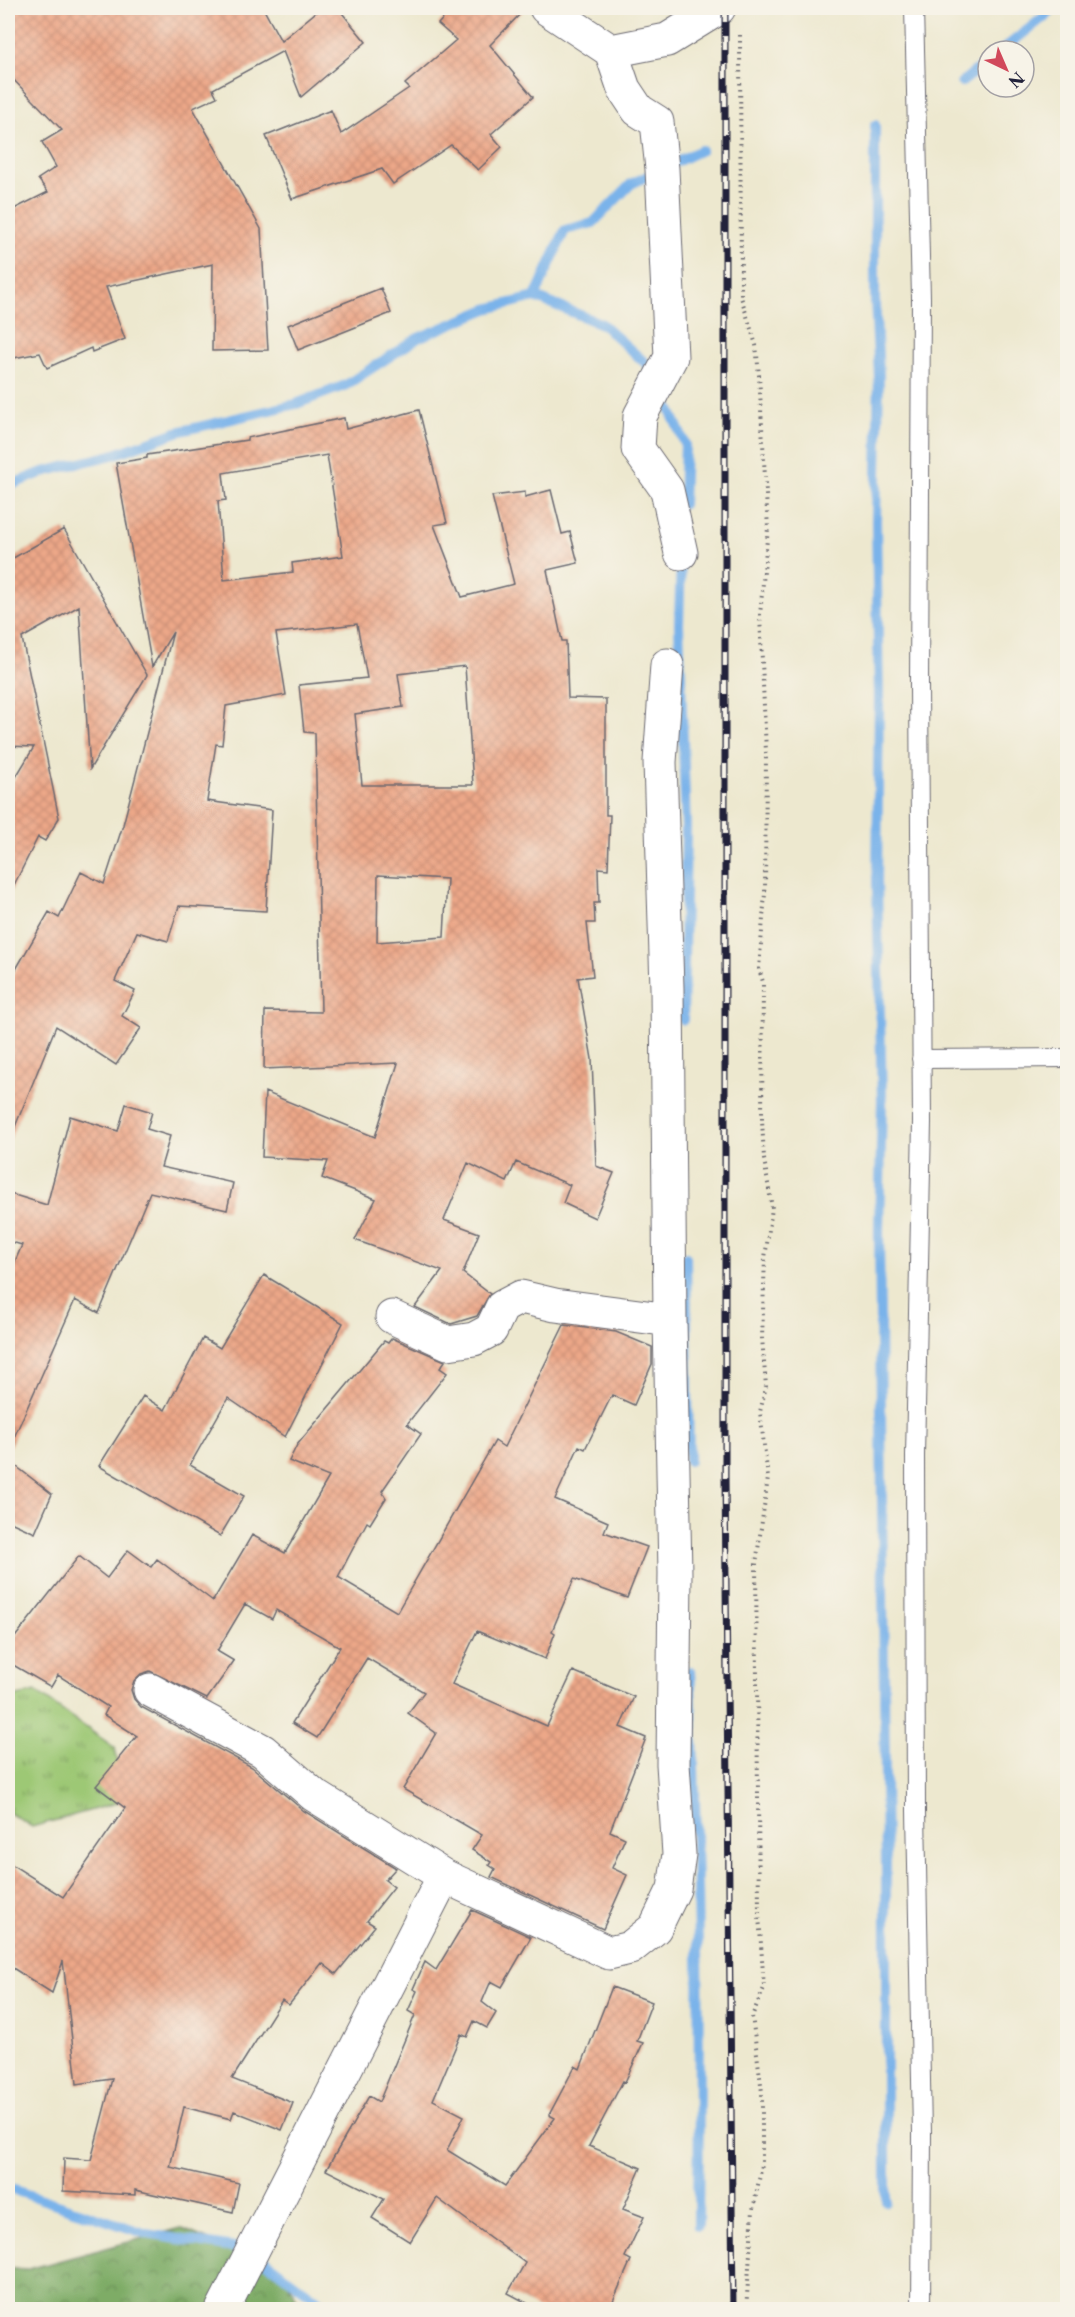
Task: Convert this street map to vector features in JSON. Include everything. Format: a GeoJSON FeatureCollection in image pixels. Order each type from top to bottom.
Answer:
{"type":"FeatureCollection","features":[{"type":"Feature","properties":{"kind":"street"},"geometry":{"type":"LineString","coordinates":[[546,8],[611,51],[624,89],[638,110],[657,123],[662,169],[671,357],[640,416],[638,449],[667,490],[681,553]]}},
{"type":"Feature","properties":{"kind":"street"},"geometry":{"type":"LineString","coordinates":[[611,51],[667,40],[730,19]]}},
{"type":"Feature","properties":{"kind":"street"},"geometry":{"type":"LineString","coordinates":[[150,1690],[263,1751],[314,1795],[444,1876],[609,1953],[630,1948],[655,1928],[675,1889],[679,1854],[673,1764],[675,1573],[667,988],[660,762],[667,665]]}},
{"type":"Feature","properties":{"kind":"street"},"geometry":{"type":"LineString","coordinates":[[392,1317],[448,1343],[474,1339],[491,1330],[502,1307],[521,1297],[555,1305],[670,1320]]}},
{"type":"Feature","properties":{"kind":"street"},"geometry":{"type":"LineString","coordinates":[[222,2310],[444,1876]]}},
{"type":"Feature","properties":{"kind":"lane"},"geometry":{"type":"LineString","coordinates":[[914,8],[921,297],[921,1059],[915,1491],[916,1811],[922,2134],[921,2310]]}},
{"type":"Feature","properties":{"kind":"lane"},"geometry":{"type":"LineString","coordinates":[[921,1059],[1068,1058]]}},
{"type":"Feature","properties":{"kind":"path"},"geometry":{"type":"LineString","coordinates":[[730,19],[741,297],[756,345],[768,528],[760,615],[765,682],[766,764],[765,893],[759,969],[763,982],[764,1159],[772,1208],[765,1258],[762,1338],[766,1386],[760,1412],[768,1478],[756,1564],[759,1915],[764,1988],[752,2016],[762,2092],[762,2165],[752,2222],[746,2310]]}},
{"type":"Feature","properties":{"kind":"green space"},"geometry":{"type":"Polygon","coordinates":[[[36,1692],[115,1748],[124,1801],[32,1827],[8,1812],[8,1698],[36,1692]]]}},
{"type":"Feature","properties":{"kind":"green space"},"geometry":{"type":"Polygon","coordinates":[[[180,2228],[280,2269],[303,2309],[8,2310],[8,2268],[25,2270],[180,2228]]]}},
{"type":"Feature","properties":{"kind":"building"},"geometry":{"type":"Polygon","coordinates":[[[8,8],[263,8],[281,41],[321,8],[338,8],[366,42],[301,97],[283,51],[213,89],[217,97],[193,108],[261,229],[268,350],[212,351],[213,264],[106,287],[125,339],[92,352],[91,348],[47,368],[40,353],[8,359],[8,212],[48,192],[38,179],[56,167],[42,142],[62,130],[8,74],[8,8]]]}},
{"type":"Feature","properties":{"kind":"building"},"geometry":{"type":"Polygon","coordinates":[[[453,8],[526,8],[490,45],[533,97],[491,134],[502,147],[478,170],[451,145],[393,184],[382,169],[292,199],[266,136],[331,110],[341,134],[409,88],[405,84],[456,40],[438,24],[453,8]]]}},
{"type":"Feature","properties":{"kind":"building"},"geometry":{"type":"Polygon","coordinates":[[[381,288],[391,313],[298,350],[288,325],[381,288]]]}},
{"type":"Feature","properties":{"kind":"building"},"geometry":{"type":"Polygon","coordinates":[[[419,410],[447,523],[434,525],[462,597],[514,584],[492,496],[525,492],[525,497],[551,490],[562,534],[570,532],[578,563],[547,570],[562,641],[566,641],[568,698],[606,699],[606,815],[610,815],[608,869],[598,868],[599,903],[594,903],[595,923],[587,923],[593,976],[578,978],[592,1059],[596,1166],[614,1173],[595,1218],[563,1203],[570,1185],[516,1162],[507,1182],[468,1163],[444,1220],[479,1233],[463,1273],[490,1294],[477,1316],[451,1324],[415,1307],[442,1271],[355,1240],[376,1199],[322,1178],[328,1161],[262,1157],[265,1092],[375,1137],[398,1063],[264,1069],[265,1011],[321,1012],[315,733],[304,732],[299,685],[367,678],[357,624],[276,633],[286,695],[226,706],[222,745],[216,744],[207,801],[272,810],[266,911],[179,906],[168,941],[137,932],[115,981],[135,991],[122,1016],[141,1028],[116,1065],[56,1026],[8,1144],[8,983],[49,912],[59,918],[81,872],[104,884],[123,825],[173,632],[152,667],[116,463],[147,458],[147,455],[247,440],[247,438],[344,418],[346,429],[419,410]],[[327,455],[223,473],[226,500],[218,501],[224,580],[293,572],[292,563],[343,556],[327,455]],[[465,666],[398,674],[403,707],[355,714],[362,785],[473,785],[465,666]],[[378,875],[377,942],[444,937],[447,879],[378,875]]]}},
{"type":"Feature","properties":{"kind":"building"},"geometry":{"type":"Polygon","coordinates":[[[64,529],[147,675],[90,769],[79,606],[22,638],[59,818],[45,841],[38,837],[8,897],[8,790],[34,747],[8,746],[8,561],[64,529]]]}},
{"type":"Feature","properties":{"kind":"building"},"geometry":{"type":"Polygon","coordinates":[[[126,1104],[152,1112],[147,1129],[170,1136],[161,1167],[233,1183],[227,1210],[150,1192],[99,1313],[75,1300],[8,1451],[8,1278],[22,1245],[8,1241],[8,1193],[47,1205],[70,1116],[118,1131],[126,1104]]]}},
{"type":"Feature","properties":{"kind":"building"},"geometry":{"type":"Polygon","coordinates":[[[264,1275],[343,1323],[285,1437],[228,1398],[190,1465],[244,1496],[220,1536],[99,1466],[143,1396],[165,1410],[203,1338],[220,1348],[264,1275]]]}},
{"type":"Feature","properties":{"kind":"building"},"geometry":{"type":"Polygon","coordinates":[[[564,1325],[616,1332],[652,1347],[652,1364],[634,1405],[612,1395],[585,1449],[579,1446],[555,1499],[608,1522],[604,1532],[647,1547],[627,1598],[574,1579],[552,1631],[555,1633],[545,1659],[477,1631],[452,1684],[547,1726],[573,1671],[634,1697],[620,1727],[646,1738],[610,1831],[625,1838],[612,1868],[627,1875],[603,1929],[491,1877],[495,1869],[489,1865],[491,1862],[472,1850],[482,1835],[403,1789],[436,1733],[408,1713],[424,1692],[367,1658],[317,1738],[292,1723],[340,1647],[276,1610],[272,1619],[245,1604],[217,1651],[234,1661],[207,1699],[150,1671],[141,1674],[134,1681],[131,1690],[134,1699],[141,1707],[252,1767],[304,1811],[396,1868],[385,1880],[394,1887],[367,1921],[375,1926],[336,1974],[322,1963],[289,2005],[282,2000],[232,2079],[293,2103],[282,2130],[234,2111],[231,2119],[184,2107],[170,2167],[239,2183],[233,2212],[135,2190],[135,2195],[63,2191],[64,2158],[91,2160],[112,2079],[77,2084],[63,1961],[52,1993],[8,1965],[8,1862],[63,1897],[125,1808],[96,1786],[137,1736],[104,1715],[108,1707],[58,1675],[51,1687],[8,1662],[8,1646],[79,1556],[107,1578],[128,1550],[151,1567],[157,1559],[213,1601],[252,1535],[285,1553],[329,1477],[289,1461],[297,1445],[384,1341],[388,1343],[392,1338],[445,1361],[440,1368],[447,1373],[407,1424],[421,1434],[382,1491],[386,1498],[370,1524],[367,1522],[338,1577],[397,1612],[495,1441],[504,1447],[564,1325]]]}},
{"type":"Feature","properties":{"kind":"building"},"geometry":{"type":"Polygon","coordinates":[[[8,1460],[52,1494],[35,1533],[8,1521],[8,1460]]]}},
{"type":"Feature","properties":{"kind":"building"},"geometry":{"type":"Polygon","coordinates":[[[472,1910],[531,1937],[502,1987],[491,1981],[482,2002],[496,2013],[487,2028],[474,2021],[467,2037],[461,2034],[433,2100],[464,2116],[447,2150],[505,2186],[555,2118],[549,2115],[575,2066],[580,2069],[612,1987],[652,2002],[637,2041],[643,2043],[625,2082],[623,2081],[589,2146],[641,2168],[623,2209],[644,2217],[625,2257],[631,2260],[609,2310],[540,2310],[508,2293],[525,2263],[437,2198],[410,2242],[372,2218],[384,2199],[326,2170],[369,2096],[379,2102],[415,2015],[408,2011],[417,1991],[413,1989],[425,1962],[436,1970],[472,1910]]]}},
{"type":"Feature","properties":{"kind":"waterway"},"geometry":{"type":"LineString","coordinates":[[1016,39],[1055,8]]}},
{"type":"Feature","properties":{"kind":"waterway"},"geometry":{"type":"LineString","coordinates":[[962,82],[976,71]]}},
{"type":"Feature","properties":{"kind":"waterway"},"geometry":{"type":"LineString","coordinates":[[875,125],[875,299],[879,376],[876,521],[879,699],[877,882],[882,1101],[879,1230],[886,1865],[886,2202]]}},
{"type":"Feature","properties":{"kind":"waterway"},"geometry":{"type":"LineString","coordinates":[[535,297],[565,230],[593,223],[631,184],[701,150]]}},
{"type":"Feature","properties":{"kind":"waterway"},"geometry":{"type":"LineString","coordinates":[[8,486],[43,472],[112,455],[177,432],[296,404],[346,385],[418,338],[487,309],[535,297],[602,324],[652,369],[655,375]]}},
{"type":"Feature","properties":{"kind":"waterway"},"geometry":{"type":"LineString","coordinates":[[661,389],[685,444],[683,504]]}},
{"type":"Feature","properties":{"kind":"waterway"},"geometry":{"type":"LineString","coordinates":[[681,555],[679,624],[686,828],[683,1020]]}},
{"type":"Feature","properties":{"kind":"waterway"},"geometry":{"type":"LineString","coordinates":[[686,1257],[689,1461]]}},
{"type":"Feature","properties":{"kind":"waterway"},"geometry":{"type":"LineString","coordinates":[[690,1671],[698,1948],[698,2226]]}},
{"type":"Feature","properties":{"kind":"waterway"},"geometry":{"type":"LineString","coordinates":[[8,2188],[147,2234],[252,2251],[331,2310]]}},
{"type":"Feature","properties":{"kind":"railway"},"geometry":{"type":"LineString","coordinates":[[725,8],[725,1476],[733,2310]]}}]}
